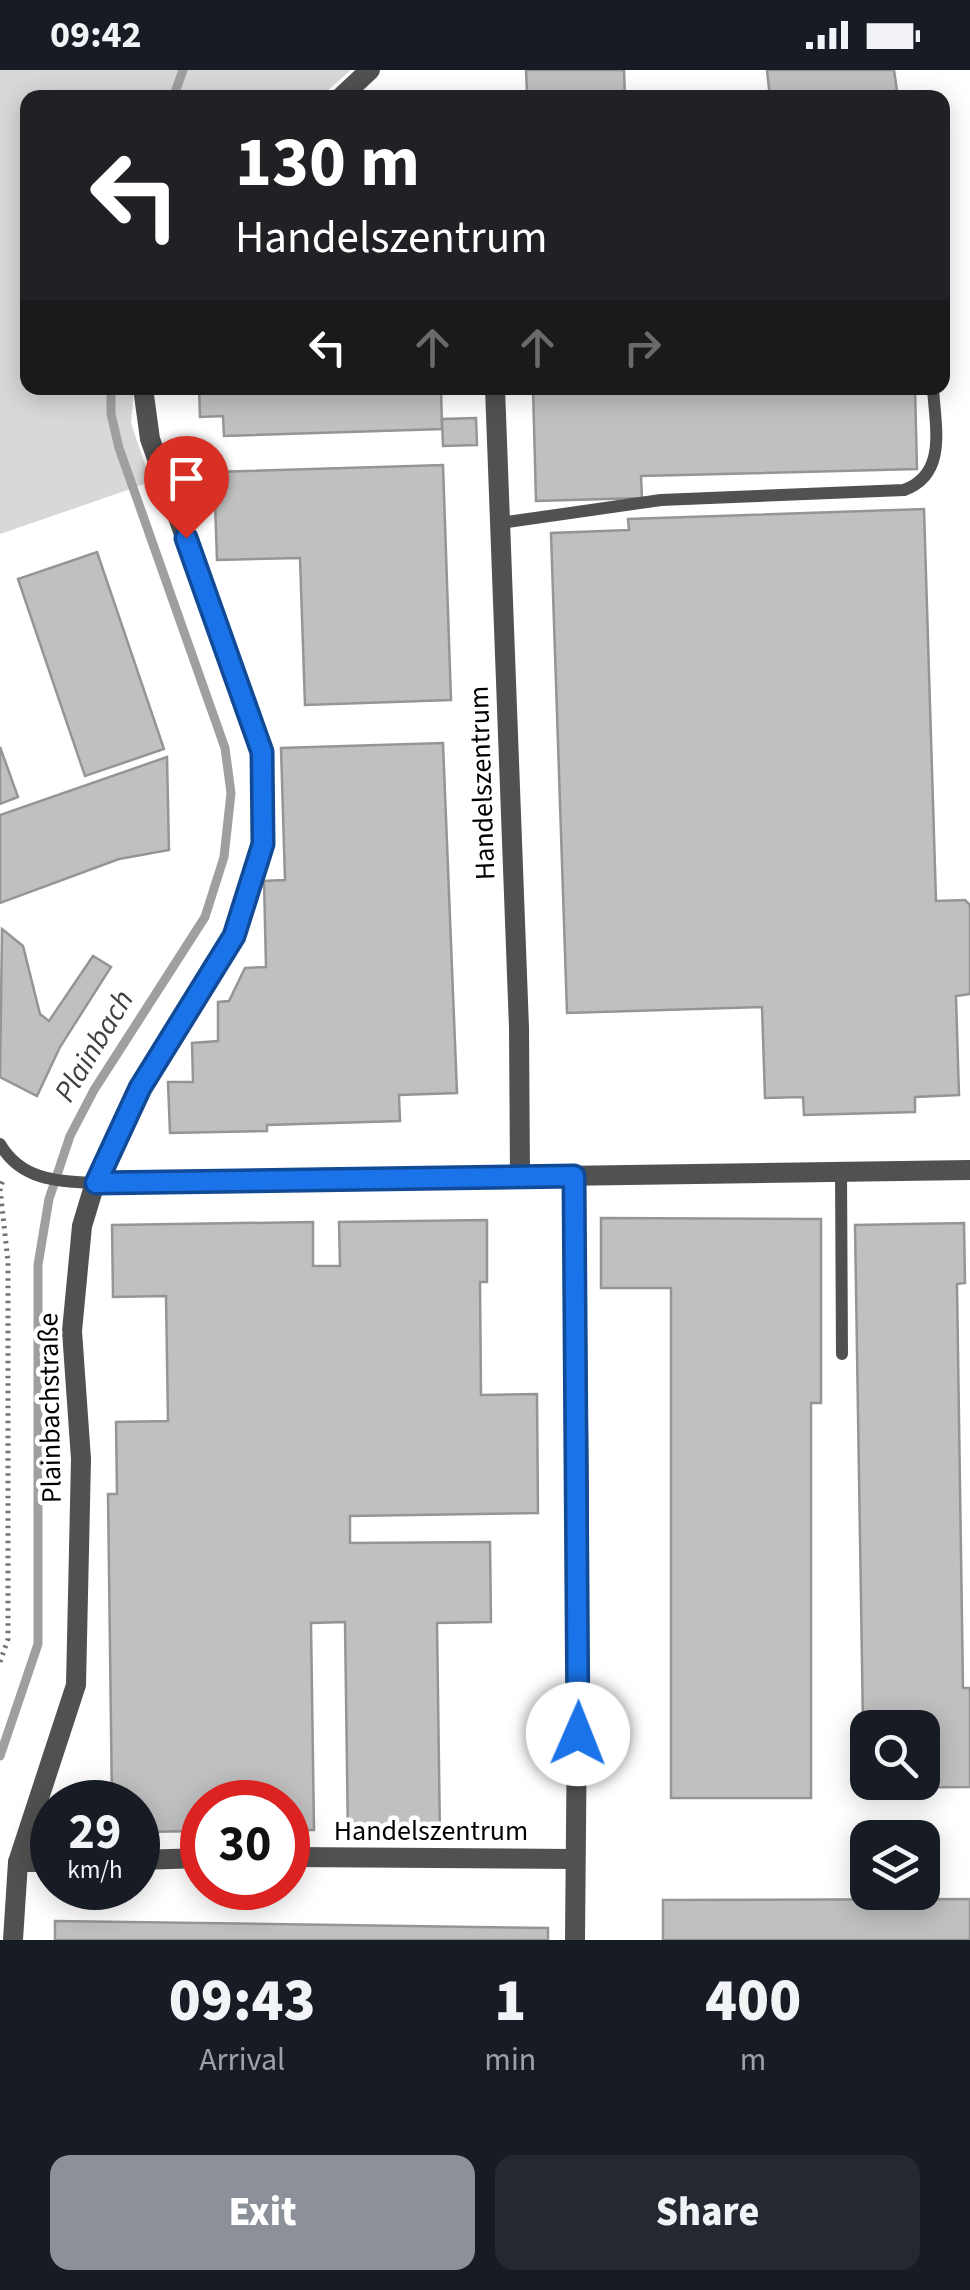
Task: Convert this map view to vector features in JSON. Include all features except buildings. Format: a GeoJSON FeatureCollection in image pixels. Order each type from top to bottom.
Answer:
{"type":"FeatureCollection","features":[{"type":"Feature","properties":{"kind":"street"},"geometry":{"type":"LineString","coordinates":[[349,90],[370,70]]}},
{"type":"Feature","properties":{"kind":"street","name":"Plainbachstraße"},"geometry":{"type":"LineString","coordinates":[[13,1940],[18,1862],[76,1684],[81,1459],[72,1330],[87,1183],[140,1088],[234,936],[263,844],[262,752],[150,439],[144,395]]}},
{"type":"Feature","properties":{"kind":"street","name":"Handelszentrum"},"geometry":{"type":"LineString","coordinates":[[496,395],[520,1028],[520,1177]]}},
{"type":"Feature","properties":{"kind":"street"},"geometry":{"type":"LineString","coordinates":[[87,1183],[970,1170]]}},
{"type":"Feature","properties":{"kind":"street"},"geometry":{"type":"LineString","coordinates":[[574,1176],[579,1497],[575,1940]]}},
{"type":"Feature","properties":{"kind":"street","name":"Handelszentrum"},"geometry":{"type":"LineString","coordinates":[[310,1857],[575,1859]]}},
{"type":"Feature","properties":{"kind":"street"},"geometry":{"type":"LineString","coordinates":[[18,1862],[30,1862]]}},
{"type":"Feature","properties":{"kind":"lane"},"geometry":{"type":"LineString","coordinates":[[500,523],[661,500],[904,490],[922,484],[932,470],[936,452],[933,395]]}},
{"type":"Feature","properties":{"kind":"lane"},"geometry":{"type":"LineString","coordinates":[[0,1144],[10,1160],[30,1175],[87,1183]]}},
{"type":"Feature","properties":{"kind":"lane"},"geometry":{"type":"LineString","coordinates":[[840,1172],[842,1354]]}},
{"type":"Feature","properties":{"kind":"path"},"geometry":{"type":"LineString","coordinates":[[0,1662],[8,1638],[8,1281],[0,1188],[10,1160]]}},
{"type":"Feature","properties":{"kind":"shaded area"},"geometry":{"type":"Polygon","coordinates":[[[0,70],[351,70],[328,90],[20,90],[20,395],[133,395],[131,423],[151,482],[0,534],[0,70]]]}},
{"type":"Feature","properties":{"kind":"waterway","name":"Plainbach"},"geometry":{"type":"LineString","coordinates":[[176,90],[183,70]]}},
{"type":"Feature","properties":{"kind":"waterway","name":"Plainbach"},"geometry":{"type":"LineString","coordinates":[[0,1756],[38,1644],[38,1265],[49,1199],[70,1136],[94,1090],[205,917],[224,857],[231,793],[225,748],[119,448],[111,395]]}},
{"type":"Feature","properties":{"kind":"route"},"geometry":{"type":"LineString","coordinates":[[186,538],[262,752],[263,844],[234,936],[140,1088],[96,1183],[574,1176],[578,1734]]}}]}
